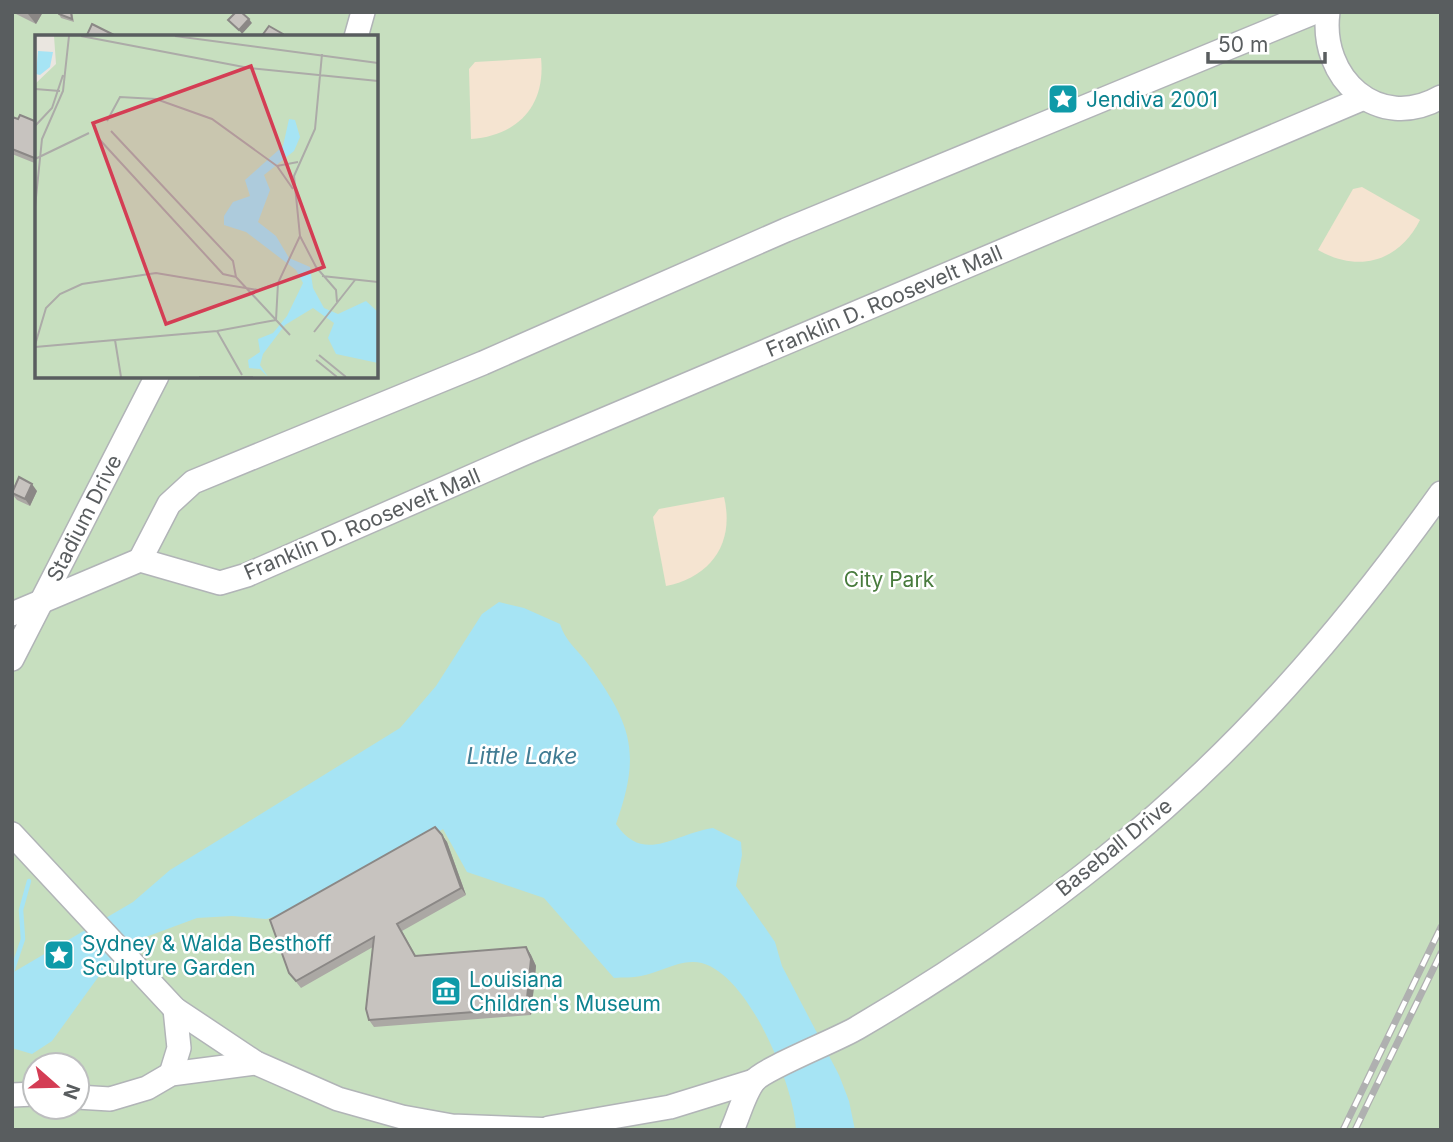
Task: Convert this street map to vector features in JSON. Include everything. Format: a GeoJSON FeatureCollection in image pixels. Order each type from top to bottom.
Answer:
{"type":"FeatureCollection","features":[{"type":"Feature","properties":{"kind":"street"},"geometry":{"type":"LineString","coordinates":[[357,35],[363,12]]}},
{"type":"Feature","properties":{"kind":"street"},"geometry":{"type":"LineString","coordinates":[[12,614],[140,560],[169,504],[193,482],[483,363],[786,230],[1315,12]]}},
{"type":"Feature","properties":{"kind":"street"},"geometry":{"type":"LineString","coordinates":[[1328,12],[1325,33],[1330,59],[1343,81],[1364,98],[1388,107],[1414,107],[1440,99]]}},
{"type":"Feature","properties":{"kind":"street","name":"Franklin D. Roosevelt Mall"},"geometry":{"type":"LineString","coordinates":[[140,560],[220,583],[247,575],[525,453],[1364,98]]}},
{"type":"Feature","properties":{"kind":"street","name":"Stadium Drive"},"geometry":{"type":"LineString","coordinates":[[12,659],[156,378]]}},
{"type":"Feature","properties":{"kind":"street","name":"Baseball Drive"},"geometry":{"type":"LineString","coordinates":[[12,834],[95,920],[175,1009],[256,1062],[338,1098],[402,1116],[452,1126],[552,1129],[670,1107],[761,1077],[853,1030],[947,975],[1107,857],[1205,772],[1321,651],[1382,576],[1441,493]]}},
{"type":"Feature","properties":{"kind":"street"},"geometry":{"type":"LineString","coordinates":[[171,1073],[179,1048],[175,1009]]}},
{"type":"Feature","properties":{"kind":"street"},"geometry":{"type":"LineString","coordinates":[[91,1098],[110,1099],[126,1096],[171,1073],[256,1062]]}},
{"type":"Feature","properties":{"kind":"street"},"geometry":{"type":"LineString","coordinates":[[733,1130],[761,1077]]}},
{"type":"Feature","properties":{"kind":"green space","name":"City Park"},"geometry":{"type":"Polygon","coordinates":[[[12,12],[1441,12],[1441,1130],[12,1130],[12,12]]]}},
{"type":"Feature","properties":{"kind":"sand"},"geometry":{"type":"Polygon","coordinates":[[[541,58],[539,90],[526,115],[502,132],[471,139],[469,69],[475,62],[541,58]]]}},
{"type":"Feature","properties":{"kind":"sand"},"geometry":{"type":"Polygon","coordinates":[[[1362,187],[1420,220],[1411,234],[1401,246],[1389,254],[1362,262],[1333,257],[1318,250],[1353,189],[1362,187]]]}},
{"type":"Feature","properties":{"kind":"sand"},"geometry":{"type":"Polygon","coordinates":[[[724,497],[726,529],[716,555],[696,575],[666,586],[653,517],[659,509],[724,497]]]}},
{"type":"Feature","properties":{"kind":"water","name":"Little Lake"},"geometry":{"type":"Polygon","coordinates":[[[499,602],[524,608],[560,624],[568,640],[603,685],[623,722],[628,739],[629,777],[616,824],[627,836],[637,843],[660,844],[713,828],[741,842],[742,855],[736,886],[775,942],[782,966],[839,1075],[849,1101],[855,1130],[796,1130],[787,1085],[763,1029],[730,981],[711,967],[686,962],[641,976],[614,978],[544,898],[467,872],[443,829],[306,908],[266,919],[232,916],[197,918],[135,941],[104,969],[52,1041],[37,1051],[12,1048],[12,973],[133,902],[170,870],[400,728],[436,686],[482,614],[499,602]]]}},
{"type":"Feature","properties":{"kind":"building"},"geometry":{"type":"Polygon","coordinates":[[[58,12],[71,12],[72,19],[59,14],[58,12]]]}},
{"type":"Feature","properties":{"kind":"building"},"geometry":{"type":"Polygon","coordinates":[[[236,12],[241,12],[249,19],[239,30],[228,20],[236,12]]]}},
{"type":"Feature","properties":{"kind":"building"},"geometry":{"type":"Polygon","coordinates":[[[92,24],[114,35],[87,35],[92,24]]]}},
{"type":"Feature","properties":{"kind":"building"},"geometry":{"type":"Polygon","coordinates":[[[269,26],[283,34],[283,35],[262,35],[269,26]]]}},
{"type":"Feature","properties":{"kind":"building"},"geometry":{"type":"Polygon","coordinates":[[[20,115],[35,121],[35,158],[12,149],[12,117],[18,119],[20,115]]]}},
{"type":"Feature","properties":{"kind":"building"},"geometry":{"type":"Polygon","coordinates":[[[19,477],[32,484],[25,499],[12,493],[19,477]]]}},
{"type":"Feature","properties":{"kind":"building"},"geometry":{"type":"Polygon","coordinates":[[[435,827],[442,835],[461,888],[397,924],[415,956],[526,947],[531,959],[526,1008],[369,1020],[366,1009],[374,937],[296,981],[289,973],[270,920],[435,827]]]}},
{"type":"Feature","properties":{"kind":"waterway"},"geometry":{"type":"LineString","coordinates":[[12,972],[23,939],[21,910],[29,881]]}},
{"type":"Feature","properties":{"kind":"railway"},"geometry":{"type":"LineString","coordinates":[[1343,1130],[1441,927]]}},
{"type":"Feature","properties":{"kind":"railway"},"geometry":{"type":"LineString","coordinates":[[1355,1130],[1441,953]]}},
{"type":"Feature","properties":{"kind":"place","name":"Jendiva 2001"},"geometry":{"type":"Point","coordinates":[1063,99]}},
{"type":"Feature","properties":{"kind":"place","name":"Sydney & Walda Besthoff Sculpture Garden"},"geometry":{"type":"Point","coordinates":[59,955]}},
{"type":"Feature","properties":{"kind":"place","name":"Louisiana Children's Museum"},"geometry":{"type":"Point","coordinates":[446,991]}}]}
